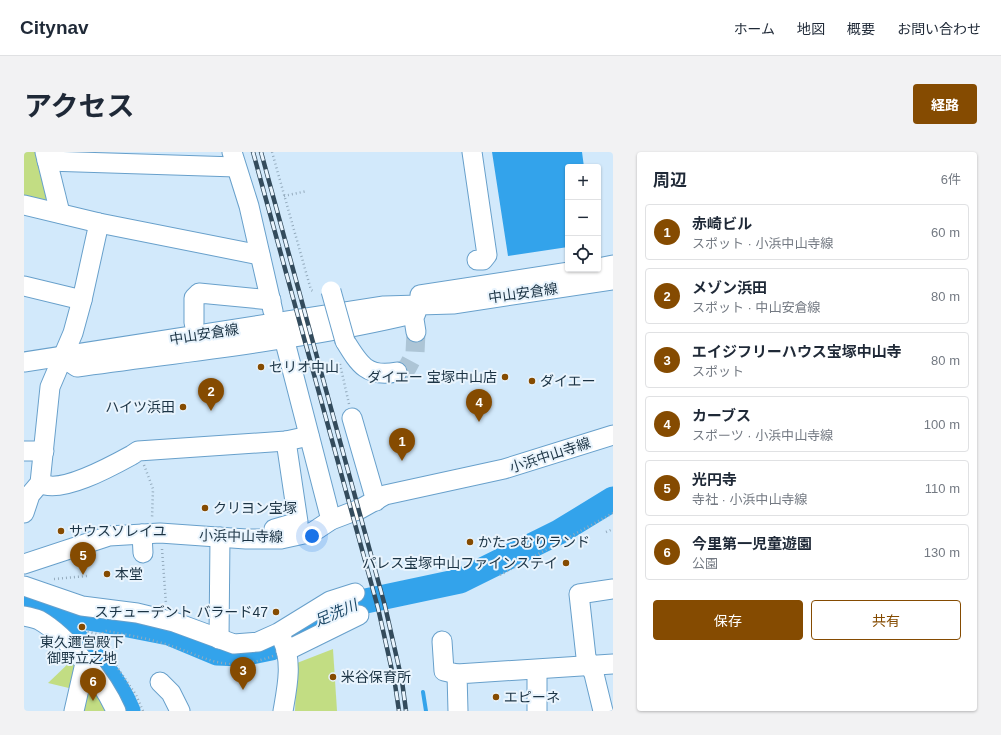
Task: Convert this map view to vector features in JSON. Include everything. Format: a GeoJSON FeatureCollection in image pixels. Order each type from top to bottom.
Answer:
{"type":"FeatureCollection","features":[{"type":"Feature","properties":{"kind":"street"},"geometry":{"type":"LineString","coordinates":[[472,152],[487,255],[483,260],[477,260]]}},
{"type":"Feature","properties":{"kind":"street"},"geometry":{"type":"LineString","coordinates":[[60,213],[46,157],[234,160],[249,206],[272,306]]}},
{"type":"Feature","properties":{"kind":"street"},"geometry":{"type":"LineString","coordinates":[[24,205],[99,223],[260,255]]}},
{"type":"Feature","properties":{"kind":"street"},"geometry":{"type":"LineString","coordinates":[[24,513],[30,495],[40,482],[50,387],[61,356],[73,332],[82,300],[99,223]]}},
{"type":"Feature","properties":{"kind":"street"},"geometry":{"type":"LineString","coordinates":[[601,268],[613,266]]}},
{"type":"Feature","properties":{"kind":"street","name":"中山安倉線"},"geometry":{"type":"LineString","coordinates":[[384,306],[426,294],[569,272]]}},
{"type":"Feature","properties":{"kind":"street","name":"中山安倉線"},"geometry":{"type":"LineString","coordinates":[[24,362],[384,306],[452,304],[613,280]]}},
{"type":"Feature","properties":{"kind":"street"},"geometry":{"type":"LineString","coordinates":[[24,286],[82,300]]}},
{"type":"Feature","properties":{"kind":"street"},"geometry":{"type":"LineString","coordinates":[[331,291],[341,349],[372,373],[387,374],[397,372]]}},
{"type":"Feature","properties":{"kind":"street"},"geometry":{"type":"LineString","coordinates":[[194,323],[194,298],[199,293],[272,306]]}},
{"type":"Feature","properties":{"kind":"street"},"geometry":{"type":"LineString","coordinates":[[61,356],[77,342],[194,323],[272,306],[384,294],[426,294]]}},
{"type":"Feature","properties":{"kind":"street"},"geometry":{"type":"LineString","coordinates":[[61,356],[77,367],[284,338],[390,319],[452,304]]}},
{"type":"Feature","properties":{"kind":"street"},"geometry":{"type":"LineString","coordinates":[[414,313],[416,332]]}},
{"type":"Feature","properties":{"kind":"street"},"geometry":{"type":"LineString","coordinates":[[284,338],[331,520]]}},
{"type":"Feature","properties":{"kind":"street"},"geometry":{"type":"LineString","coordinates":[[352,418],[376,500]]}},
{"type":"Feature","properties":{"kind":"street","name":"小浜中山寺線"},"geometry":{"type":"LineString","coordinates":[[24,564],[109,536],[151,531],[220,537],[247,534],[281,539],[313,532],[331,520],[360,509],[385,495],[504,469],[613,435]]}},
{"type":"Feature","properties":{"kind":"street"},"geometry":{"type":"LineString","coordinates":[[40,482],[51,487],[90,476],[132,455],[138,450],[286,441],[309,436]]}},
{"type":"Feature","properties":{"kind":"street"},"geometry":{"type":"LineString","coordinates":[[143,553],[151,531],[191,525],[247,534],[298,522],[286,441]]}},
{"type":"Feature","properties":{"kind":"street"},"geometry":{"type":"LineString","coordinates":[[24,451],[44,451]]}},
{"type":"Feature","properties":{"kind":"street"},"geometry":{"type":"LineString","coordinates":[[219,638],[220,537]]}},
{"type":"Feature","properties":{"kind":"street"},"geometry":{"type":"LineString","coordinates":[[24,586],[82,606],[137,613],[167,620],[234,644],[282,642],[359,615]]}},
{"type":"Feature","properties":{"kind":"street"},"geometry":{"type":"LineString","coordinates":[[603,711],[594,674],[586,657],[579,594],[613,589]]}},
{"type":"Feature","properties":{"kind":"street"},"geometry":{"type":"LineString","coordinates":[[282,642],[330,601],[356,593]]}},
{"type":"Feature","properties":{"kind":"street"},"geometry":{"type":"LineString","coordinates":[[25,619],[38,620],[53,630],[85,663],[100,682],[116,711]]}},
{"type":"Feature","properties":{"kind":"street"},"geometry":{"type":"LineString","coordinates":[[442,641],[444,671],[457,674],[613,664]]}},
{"type":"Feature","properties":{"kind":"street"},"geometry":{"type":"LineString","coordinates":[[282,642],[289,670],[283,711]]}},
{"type":"Feature","properties":{"kind":"street"},"geometry":{"type":"LineString","coordinates":[[74,711],[85,663]]}},
{"type":"Feature","properties":{"kind":"street"},"geometry":{"type":"LineString","coordinates":[[537,670],[537,711]]}},
{"type":"Feature","properties":{"kind":"street"},"geometry":{"type":"LineString","coordinates":[[457,674],[458,711]]}},
{"type":"Feature","properties":{"kind":"street"},"geometry":{"type":"LineString","coordinates":[[160,682],[171,693],[180,711]]}},
{"type":"Feature","properties":{"kind":"path"},"geometry":{"type":"LineString","coordinates":[[272,152],[311,290]]}},
{"type":"Feature","properties":{"kind":"path"},"geometry":{"type":"LineString","coordinates":[[284,196],[307,191]]}},
{"type":"Feature","properties":{"kind":"path"},"geometry":{"type":"LineString","coordinates":[[341,349],[352,418]]}},
{"type":"Feature","properties":{"kind":"path"},"geometry":{"type":"LineString","coordinates":[[142,450],[143,462],[152,489],[151,531],[167,620]]}},
{"type":"Feature","properties":{"kind":"path"},"geometry":{"type":"LineString","coordinates":[[500,575],[613,513]]}},
{"type":"Feature","properties":{"kind":"path"},"geometry":{"type":"LineString","coordinates":[[606,532],[613,529]]}},
{"type":"Feature","properties":{"kind":"path"},"geometry":{"type":"LineString","coordinates":[[53,579],[87,576]]}},
{"type":"Feature","properties":{"kind":"path"},"geometry":{"type":"LineString","coordinates":[[78,627],[78,630],[101,635]]}},
{"type":"Feature","properties":{"kind":"path"},"geometry":{"type":"LineString","coordinates":[[143,711],[136,695],[105,650],[99,644],[101,635],[106,631],[159,642],[204,659],[223,664],[244,664],[282,642]]}},
{"type":"Feature","properties":{"kind":"green space"},"geometry":{"type":"Polygon","coordinates":[[[24,152],[37,152],[51,204],[24,198],[24,152]]]}},
{"type":"Feature","properties":{"kind":"green space"},"geometry":{"type":"Polygon","coordinates":[[[333,649],[337,711],[295,711],[297,663],[333,649]]]}},
{"type":"Feature","properties":{"kind":"green space"},"geometry":{"type":"Polygon","coordinates":[[[71,661],[75,666],[73,689],[48,683],[71,661]]]}},
{"type":"Feature","properties":{"kind":"green space"},"geometry":{"type":"Polygon","coordinates":[[[86,688],[99,691],[107,711],[81,711],[86,688]]]}},
{"type":"Feature","properties":{"kind":"water"},"geometry":{"type":"Polygon","coordinates":[[[492,152],[582,152],[584,164],[565,164],[565,247],[508,256],[492,152]]]}},
{"type":"Feature","properties":{"kind":"waterway","name":"足洗川"},"geometry":{"type":"LineString","coordinates":[[24,603],[49,612],[169,633],[217,653],[242,654],[271,648],[325,616],[361,602],[460,581],[559,532],[613,499]]}},
{"type":"Feature","properties":{"kind":"waterway"},"geometry":{"type":"LineString","coordinates":[[64,627],[92,656],[108,676],[122,698],[128,711]]}},
{"type":"Feature","properties":{"kind":"waterway"},"geometry":{"type":"LineString","coordinates":[[423,692],[426,711]]}},
{"type":"Feature","properties":{"kind":"tunnel"},"geometry":{"type":"LineString","coordinates":[[397,372],[407,368],[415,353],[416,332]]}},
{"type":"Feature","properties":{"kind":"railway"},"geometry":{"type":"LineString","coordinates":[[253,152],[378,608],[395,684],[399,711]]}},
{"type":"Feature","properties":{"kind":"railway"},"geometry":{"type":"LineString","coordinates":[[261,152],[385,606],[402,681],[406,711]]}},
{"type":"Feature","properties":{"kind":"place","name":"セリオ中山"},"geometry":{"type":"Point","coordinates":[261,367]}},
{"type":"Feature","properties":{"kind":"place","name":"ダイエー 宝塚中山店"},"geometry":{"type":"Point","coordinates":[505,377]}},
{"type":"Feature","properties":{"kind":"place","name":"ダイエー"},"geometry":{"type":"Point","coordinates":[532,381]}},
{"type":"Feature","properties":{"kind":"place","name":"ハイツ浜田"},"geometry":{"type":"Point","coordinates":[183,407]}},
{"type":"Feature","properties":{"kind":"place","name":"メゾン浜田"},"geometry":{"type":"Point","coordinates":[211,411]}},
{"type":"Feature","properties":{"kind":"place","name":"カーブス"},"geometry":{"type":"Point","coordinates":[479,422]}},
{"type":"Feature","properties":{"kind":"place","name":"赤崎ビル"},"geometry":{"type":"Point","coordinates":[402,461]}},
{"type":"Feature","properties":{"kind":"place","name":"クリヨン宝塚"},"geometry":{"type":"Point","coordinates":[205,508]}},
{"type":"Feature","properties":{"kind":"place","name":"サウスソレイユ"},"geometry":{"type":"Point","coordinates":[61,531]}},
{"type":"Feature","properties":{"kind":"place","name":"かたつむりランド"},"geometry":{"type":"Point","coordinates":[470,542]}},
{"type":"Feature","properties":{"kind":"place","name":"パレス宝塚中山ファインステイ"},"geometry":{"type":"Point","coordinates":[566,563]}},
{"type":"Feature","properties":{"kind":"place","name":"本堂"},"geometry":{"type":"Point","coordinates":[107,574]}},
{"type":"Feature","properties":{"kind":"place","name":"光円寺"},"geometry":{"type":"Point","coordinates":[83,575]}},
{"type":"Feature","properties":{"kind":"place","name":"スチューデント バラード47"},"geometry":{"type":"Point","coordinates":[276,612]}},
{"type":"Feature","properties":{"kind":"place","name":"東久邇宮殿下 御野立之地"},"geometry":{"type":"Point","coordinates":[82,627]}},
{"type":"Feature","properties":{"kind":"place","name":"米谷保育所"},"geometry":{"type":"Point","coordinates":[333,677]}},
{"type":"Feature","properties":{"kind":"place","name":"エイジフリーハウス宝塚中山寺"},"geometry":{"type":"Point","coordinates":[243,690]}},
{"type":"Feature","properties":{"kind":"place","name":"エピーネ"},"geometry":{"type":"Point","coordinates":[496,697]}},
{"type":"Feature","properties":{"kind":"place","name":"今里第一児童遊園"},"geometry":{"type":"Point","coordinates":[93,701]}}]}
